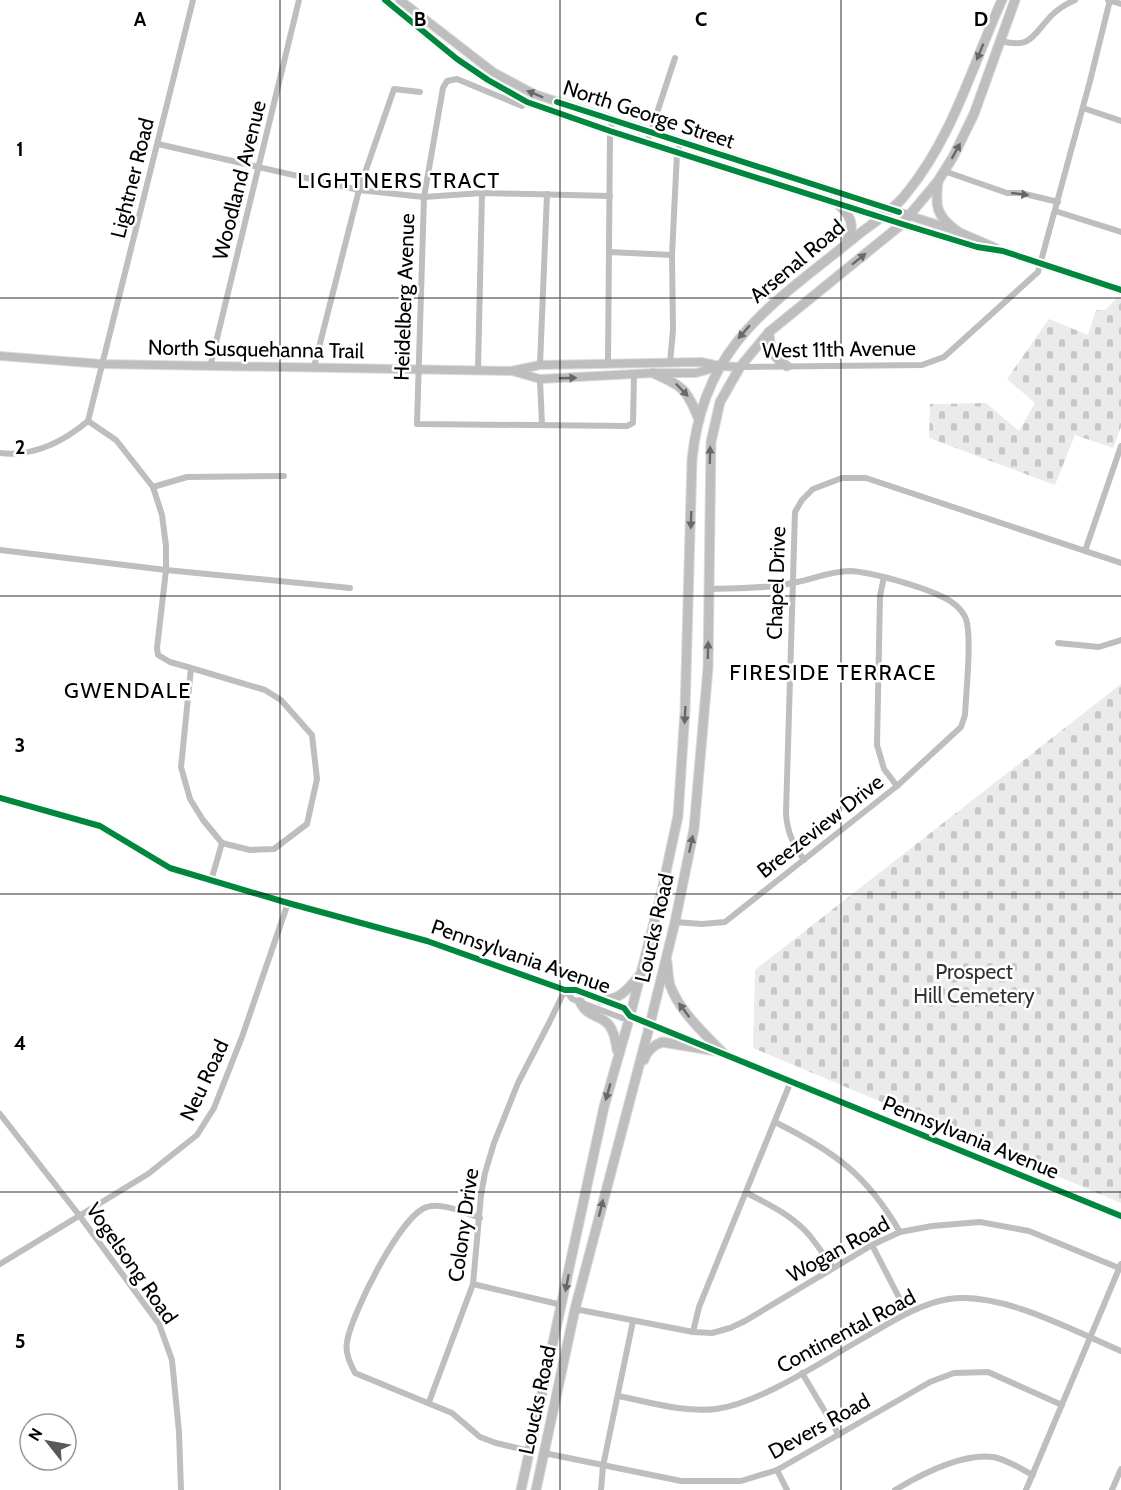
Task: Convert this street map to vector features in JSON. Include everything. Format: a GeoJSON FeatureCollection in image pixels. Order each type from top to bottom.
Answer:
{"type":"FeatureCollection","features":[{"type":"Feature","properties":{"kind":"highway","name":"Arsenal Road"},"geometry":{"type":"LineString","coordinates":[[720,366],[731,347],[759,316],[890,210],[915,182],[944,136],[959,105],[1002,0]]}},
{"type":"Feature","properties":{"kind":"highway","name":"Arsenal Road"},"geometry":{"type":"LineString","coordinates":[[740,367],[769,332],[902,224],[938,181],[975,114],[1015,0]]}},
{"type":"Feature","properties":{"kind":"highway"},"geometry":{"type":"LineString","coordinates":[[938,181],[935,202],[945,222],[957,231]]}},
{"type":"Feature","properties":{"kind":"highway"},"geometry":{"type":"LineString","coordinates":[[838,204],[848,213],[852,221],[851,234],[845,245]]}},
{"type":"Feature","properties":{"kind":"highway"},"geometry":{"type":"LineString","coordinates":[[769,332],[772,353],[777,360],[787,366]]}},
{"type":"Feature","properties":{"kind":"highway","name":"Loucks Road"},"geometry":{"type":"LineString","coordinates":[[521,1490],[604,1107],[670,859],[680,796],[685,711],[692,460],[699,420],[720,366]]}},
{"type":"Feature","properties":{"kind":"highway","name":"Loucks Road"},"geometry":{"type":"LineString","coordinates":[[536,1490],[575,1309],[650,1024],[675,922],[694,829],[708,668],[711,442],[720,402],[740,367]]}},
{"type":"Feature","properties":{"kind":"highway"},"geometry":{"type":"LineString","coordinates":[[653,373],[677,383],[689,396],[699,420]]}},
{"type":"Feature","properties":{"kind":"highway"},"geometry":{"type":"LineString","coordinates":[[666,957],[670,985],[677,1000],[722,1052]]}},
{"type":"Feature","properties":{"kind":"highway"},"geometry":{"type":"LineString","coordinates":[[601,1000],[611,1000],[621,995],[641,974]]}},
{"type":"Feature","properties":{"kind":"highway"},"geometry":{"type":"LineString","coordinates":[[580,1002],[584,1009],[607,1020],[615,1032],[618,1056]]}},
{"type":"Feature","properties":{"kind":"highway"},"geometry":{"type":"LineString","coordinates":[[632,1089],[646,1053],[657,1044],[662,1042],[722,1052]]}},
{"type":"Feature","properties":{"kind":"main road","name":"North George Street"},"geometry":{"type":"LineString","coordinates":[[385,0],[458,59],[488,80],[527,102],[838,204],[977,247],[1003,251]]}},
{"type":"Feature","properties":{"kind":"main road","name":"North George Street"},"geometry":{"type":"LineString","coordinates":[[400,0],[493,72],[534,94],[957,231],[1003,251],[1121,290]]}},
{"type":"Feature","properties":{"kind":"main road","name":"North Susquehanna Trail"},"geometry":{"type":"LineString","coordinates":[[0,356],[102,364],[210,367],[511,371],[540,365],[701,362],[740,367]]}},
{"type":"Feature","properties":{"kind":"main road","name":"North Susquehanna Trail"},"geometry":{"type":"LineString","coordinates":[[511,371],[540,379],[653,373],[696,374],[720,366]]}},
{"type":"Feature","properties":{"kind":"street","name":"Lightner Road"},"geometry":{"type":"LineString","coordinates":[[88,421],[193,0]]}},
{"type":"Feature","properties":{"kind":"street","name":"Woodland Avenue"},"geometry":{"type":"LineString","coordinates":[[210,367],[299,0]]}},
{"type":"Feature","properties":{"kind":"street"},"geometry":{"type":"LineString","coordinates":[[1000,41],[1021,45],[1029,41],[1051,15],[1075,0]]}},
{"type":"Feature","properties":{"kind":"street"},"geometry":{"type":"LineString","coordinates":[[1042,264],[1109,0],[1121,4]]}},
{"type":"Feature","properties":{"kind":"street"},"geometry":{"type":"LineString","coordinates":[[647,142],[675,58]]}},
{"type":"Feature","properties":{"kind":"street","name":"Heidelberg Avenue"},"geometry":{"type":"LineString","coordinates":[[527,102],[522,106],[457,79],[447,81],[440,97],[424,197],[417,423],[542,425]]}},
{"type":"Feature","properties":{"kind":"street"},"geometry":{"type":"LineString","coordinates":[[314,368],[359,190],[394,89],[420,92]]}},
{"type":"Feature","properties":{"kind":"street"},"geometry":{"type":"LineString","coordinates":[[1083,108],[1121,121]]}},
{"type":"Feature","properties":{"kind":"street"},"geometry":{"type":"LineString","coordinates":[[608,364],[610,131],[613,120]]}},
{"type":"Feature","properties":{"kind":"street"},"geometry":{"type":"LineString","coordinates":[[670,363],[673,330],[672,255],[677,153],[681,142]]}},
{"type":"Feature","properties":{"kind":"street"},"geometry":{"type":"LineString","coordinates":[[158,144],[359,190],[424,197],[482,193],[610,196]]}},
{"type":"Feature","properties":{"kind":"street"},"geometry":{"type":"LineString","coordinates":[[944,171],[1007,193],[1021,193],[1058,202]]}},
{"type":"Feature","properties":{"kind":"street"},"geometry":{"type":"LineString","coordinates":[[478,370],[482,193]]}},
{"type":"Feature","properties":{"kind":"street"},"geometry":{"type":"LineString","coordinates":[[540,365],[547,194]]}},
{"type":"Feature","properties":{"kind":"street"},"geometry":{"type":"LineString","coordinates":[[1055,211],[1121,231]]}},
{"type":"Feature","properties":{"kind":"street"},"geometry":{"type":"LineString","coordinates":[[609,252],[672,255]]}},
{"type":"Feature","properties":{"kind":"street","name":"West 11th Avenue"},"geometry":{"type":"LineString","coordinates":[[740,367],[933,363],[960,343],[1038,272],[1042,264]]}},
{"type":"Feature","properties":{"kind":"street"},"geometry":{"type":"LineString","coordinates":[[540,379],[542,425],[627,426],[633,423],[634,375]]}},
{"type":"Feature","properties":{"kind":"street"},"geometry":{"type":"LineString","coordinates":[[0,453],[34,452],[74,433],[88,421],[116,440],[153,487],[162,515],[166,546],[166,570],[156,648],[158,655],[191,668],[265,690],[281,700],[312,735],[317,779],[307,824],[274,849],[250,850],[222,843],[203,820],[190,799],[181,767],[191,668]]}},
{"type":"Feature","properties":{"kind":"street"},"geometry":{"type":"LineString","coordinates":[[1085,551],[1121,446]]}},
{"type":"Feature","properties":{"kind":"street"},"geometry":{"type":"LineString","coordinates":[[153,487],[187,477],[284,476]]}},
{"type":"Feature","properties":{"kind":"street","name":"Chapel Drive"},"geometry":{"type":"LineString","coordinates":[[804,860],[793,844],[787,829],[792,584],[795,512],[802,500],[813,489],[842,478],[866,478],[1121,563]]}},
{"type":"Feature","properties":{"kind":"street"},"geometry":{"type":"LineString","coordinates":[[0,550],[166,570],[351,588]]}},
{"type":"Feature","properties":{"kind":"street"},"geometry":{"type":"LineString","coordinates":[[709,589],[792,584],[824,574],[848,571],[884,577],[880,596],[876,738],[884,769],[897,786]]}},
{"type":"Feature","properties":{"kind":"street","name":"Breezeview Drive"},"geometry":{"type":"LineString","coordinates":[[675,922],[702,924],[725,922],[897,786],[961,728],[966,715],[968,632],[965,618],[957,607],[944,597],[884,577]]}},
{"type":"Feature","properties":{"kind":"street"},"geometry":{"type":"LineString","coordinates":[[1058,643],[1099,647],[1121,640]]}},
{"type":"Feature","properties":{"kind":"street","name":"Pennsylvania Avenue"},"geometry":{"type":"LineString","coordinates":[[0,798],[100,826],[170,868],[428,941],[565,990],[576,990],[624,1008],[630,1016],[1121,1216]]}},
{"type":"Feature","properties":{"kind":"street"},"geometry":{"type":"LineString","coordinates":[[211,881],[222,843]]}},
{"type":"Feature","properties":{"kind":"street","name":"Neu Road"},"geometry":{"type":"LineString","coordinates":[[0,1264],[148,1174],[197,1135],[218,1098],[242,1037],[288,903]]}},
{"type":"Feature","properties":{"kind":"street","name":"Pennsylvania Avenue"},"geometry":{"type":"LineString","coordinates":[[565,990],[572,999],[621,1018],[630,1016]]}},
{"type":"Feature","properties":{"kind":"street","name":"Colony Drive"},"geometry":{"type":"LineString","coordinates":[[429,1402],[473,1284],[484,1173],[504,1115],[565,990]]}},
{"type":"Feature","properties":{"kind":"street"},"geometry":{"type":"LineString","coordinates":[[693,1332],[699,1307],[791,1081]]}},
{"type":"Feature","properties":{"kind":"street","name":"Vogelsong Road"},"geometry":{"type":"LineString","coordinates":[[0,1114],[79,1215],[159,1324],[172,1360],[179,1432],[181,1490]]}},
{"type":"Feature","properties":{"kind":"street"},"geometry":{"type":"LineString","coordinates":[[776,1122],[813,1140],[834,1154],[875,1193],[900,1232]]}},
{"type":"Feature","properties":{"kind":"street"},"geometry":{"type":"LineString","coordinates":[[747,1193],[778,1209],[797,1224],[811,1237],[833,1267]]}},
{"type":"Feature","properties":{"kind":"street"},"geometry":{"type":"LineString","coordinates":[[480,1218],[439,1206],[429,1206],[418,1210],[408,1221],[372,1279],[349,1329],[346,1345],[349,1360],[355,1373],[452,1413],[480,1437],[530,1450]]}},
{"type":"Feature","properties":{"kind":"street","name":"Wogan Road"},"geometry":{"type":"LineString","coordinates":[[575,1309],[693,1332],[712,1333],[745,1321],[833,1267],[900,1232],[932,1226],[980,1222],[1029,1230],[1120,1266]]}},
{"type":"Feature","properties":{"kind":"street"},"geometry":{"type":"LineString","coordinates":[[872,1245],[907,1313]]}},
{"type":"Feature","properties":{"kind":"street"},"geometry":{"type":"LineString","coordinates":[[1026,1490],[1120,1266]]}},
{"type":"Feature","properties":{"kind":"street"},"geometry":{"type":"LineString","coordinates":[[473,1284],[562,1305]]}},
{"type":"Feature","properties":{"kind":"street","name":"Continental Road"},"geometry":{"type":"LineString","coordinates":[[618,1396],[688,1410],[716,1409],[746,1402],[907,1313],[948,1299],[1000,1302],[1121,1351]]}},
{"type":"Feature","properties":{"kind":"street"},"geometry":{"type":"LineString","coordinates":[[601,1490],[603,1466],[633,1321]]}},
{"type":"Feature","properties":{"kind":"street","name":"Devers Road"},"geometry":{"type":"LineString","coordinates":[[544,1453],[681,1481],[741,1481],[777,1470],[930,1382],[954,1372],[988,1372],[1062,1405]]}},
{"type":"Feature","properties":{"kind":"street"},"geometry":{"type":"LineString","coordinates":[[802,1373],[839,1435]]}},
{"type":"Feature","properties":{"kind":"street"},"geometry":{"type":"LineString","coordinates":[[897,1490],[918,1476],[974,1458],[994,1457],[1033,1474]]}},
{"type":"Feature","properties":{"kind":"street"},"geometry":{"type":"LineString","coordinates":[[1112,1490],[1121,1469]]}},
{"type":"Feature","properties":{"kind":"street"},"geometry":{"type":"LineString","coordinates":[[777,1470],[788,1490]]}},
{"type":"Feature","properties":{"kind":"street"},"geometry":{"type":"LineString","coordinates":[[681,1481],[682,1490]]}},
{"type":"Feature","properties":{"kind":"green space"},"geometry":{"type":"Polygon","coordinates":[[[1117,298],[1121,299],[1121,427],[1113,448],[1075,435],[1055,485],[929,438],[930,404],[986,403],[1019,431],[1035,403],[1007,379],[1049,319],[1088,335],[1096,310],[1105,310],[1117,298]]]}},
{"type":"Feature","properties":{"kind":"green space","name":"Prospect Hill Cemetery"},"geometry":{"type":"Polygon","coordinates":[[[1121,684],[1121,1203],[753,1048],[755,970],[1121,684]]]}},
{"type":"Feature","properties":{"kind":"cycle path"},"geometry":{"type":"LineString","coordinates":[[385,0],[457,59],[527,102],[610,131],[902,224],[977,247],[1003,251],[1121,290]]}},
{"type":"Feature","properties":{"kind":"cycle path"},"geometry":{"type":"LineString","coordinates":[[557,102],[899,212]]}},
{"type":"Feature","properties":{"kind":"cycle path"},"geometry":{"type":"LineString","coordinates":[[0,798],[100,826],[170,868],[427,941],[565,990],[576,990],[624,1008],[630,1016],[1121,1216]]}},
{"type":"Feature","properties":{"kind":"district","name":"LIGHTNERS TRACT"},"geometry":{"type":"Point","coordinates":[399,180]}},
{"type":"Feature","properties":{"kind":"district","name":"FIRESIDE TERRACE"},"geometry":{"type":"Point","coordinates":[833,672]}},
{"type":"Feature","properties":{"kind":"district","name":"GWENDALE"},"geometry":{"type":"Point","coordinates":[128,690]}}]}
